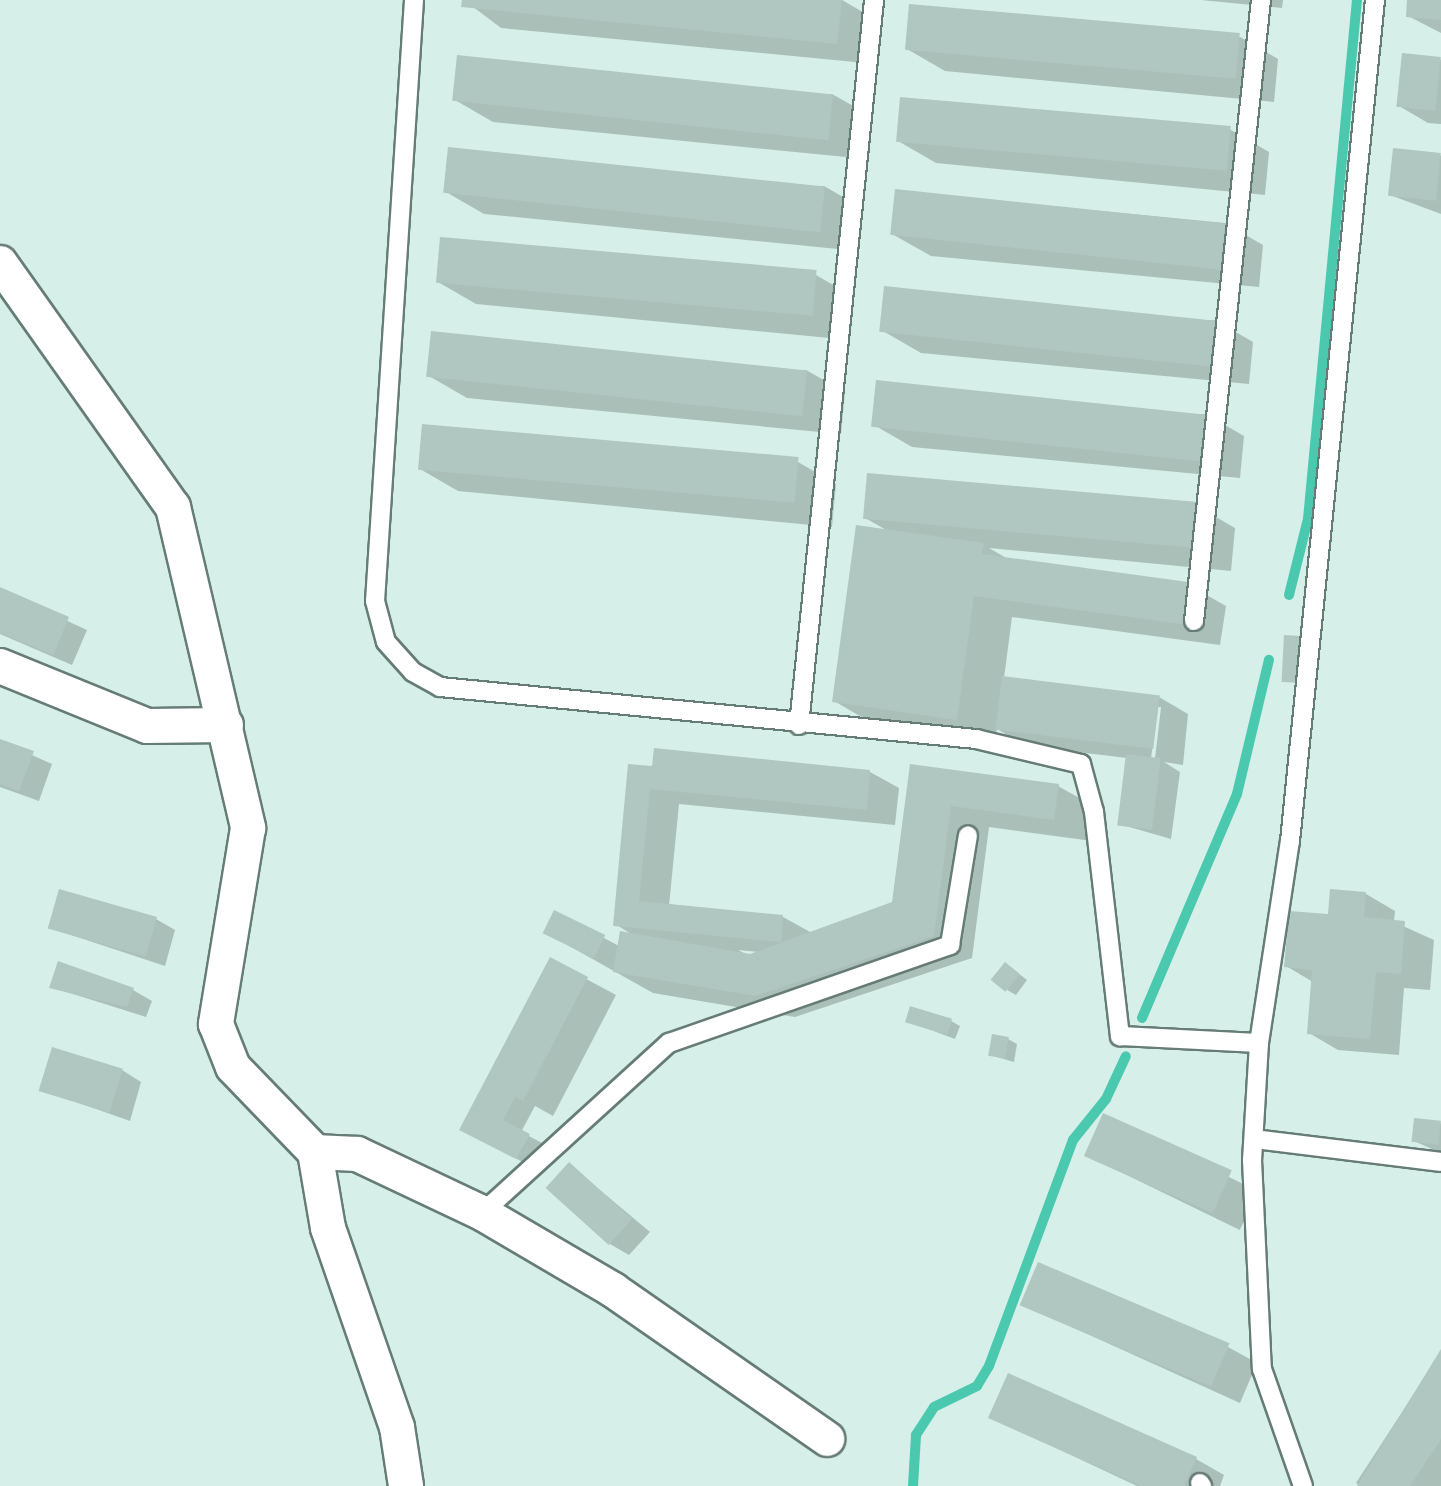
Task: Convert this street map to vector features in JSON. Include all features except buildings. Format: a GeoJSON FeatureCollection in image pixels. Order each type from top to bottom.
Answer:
{"type":"FeatureCollection","features":[{"type":"Feature","properties":{"kind":"street"},"geometry":{"type":"LineString","coordinates":[[0,263],[173,507],[248,828],[216,1024],[233,1067],[315,1152],[328,1228],[397,1427],[406,1486]]}},
{"type":"Feature","properties":{"kind":"street"},"geometry":{"type":"LineString","coordinates":[[0,666],[147,726],[226,725]]}},
{"type":"Feature","properties":{"kind":"street"},"geometry":{"type":"LineString","coordinates":[[315,1152],[357,1154],[482,1213],[613,1290],[827,1439]]}},
{"type":"Feature","properties":{"kind":"lane"},"geometry":{"type":"LineString","coordinates":[[414,0],[375,601],[386,642],[413,672],[440,687],[799,725],[976,739],[1081,764],[1094,812],[1120,1036],[1259,1043]]}},
{"type":"Feature","properties":{"kind":"lane"},"geometry":{"type":"LineString","coordinates":[[799,725],[874,0]]}},
{"type":"Feature","properties":{"kind":"lane"},"geometry":{"type":"LineString","coordinates":[[1194,621],[1261,0]]}},
{"type":"Feature","properties":{"kind":"lane"},"geometry":{"type":"LineString","coordinates":[[1303,1486],[1262,1369],[1254,1139],[1259,1043],[1290,841],[1375,0]]}},
{"type":"Feature","properties":{"kind":"lane"},"geometry":{"type":"LineString","coordinates":[[482,1213],[669,1043],[950,945],[968,835]]}},
{"type":"Feature","properties":{"kind":"lane"},"geometry":{"type":"LineString","coordinates":[[1254,1139],[1441,1162]]}},
{"type":"Feature","properties":{"kind":"waterway"},"geometry":{"type":"LineString","coordinates":[[1289,595],[1308,519],[1357,0]]}},
{"type":"Feature","properties":{"kind":"waterway"},"geometry":{"type":"LineString","coordinates":[[1142,1018],[1237,794],[1269,660]]}},
{"type":"Feature","properties":{"kind":"waterway"},"geometry":{"type":"LineString","coordinates":[[913,1486],[916,1435],[934,1407],[977,1386],[989,1366],[1073,1140],[1106,1099],[1126,1056]]}}]}
